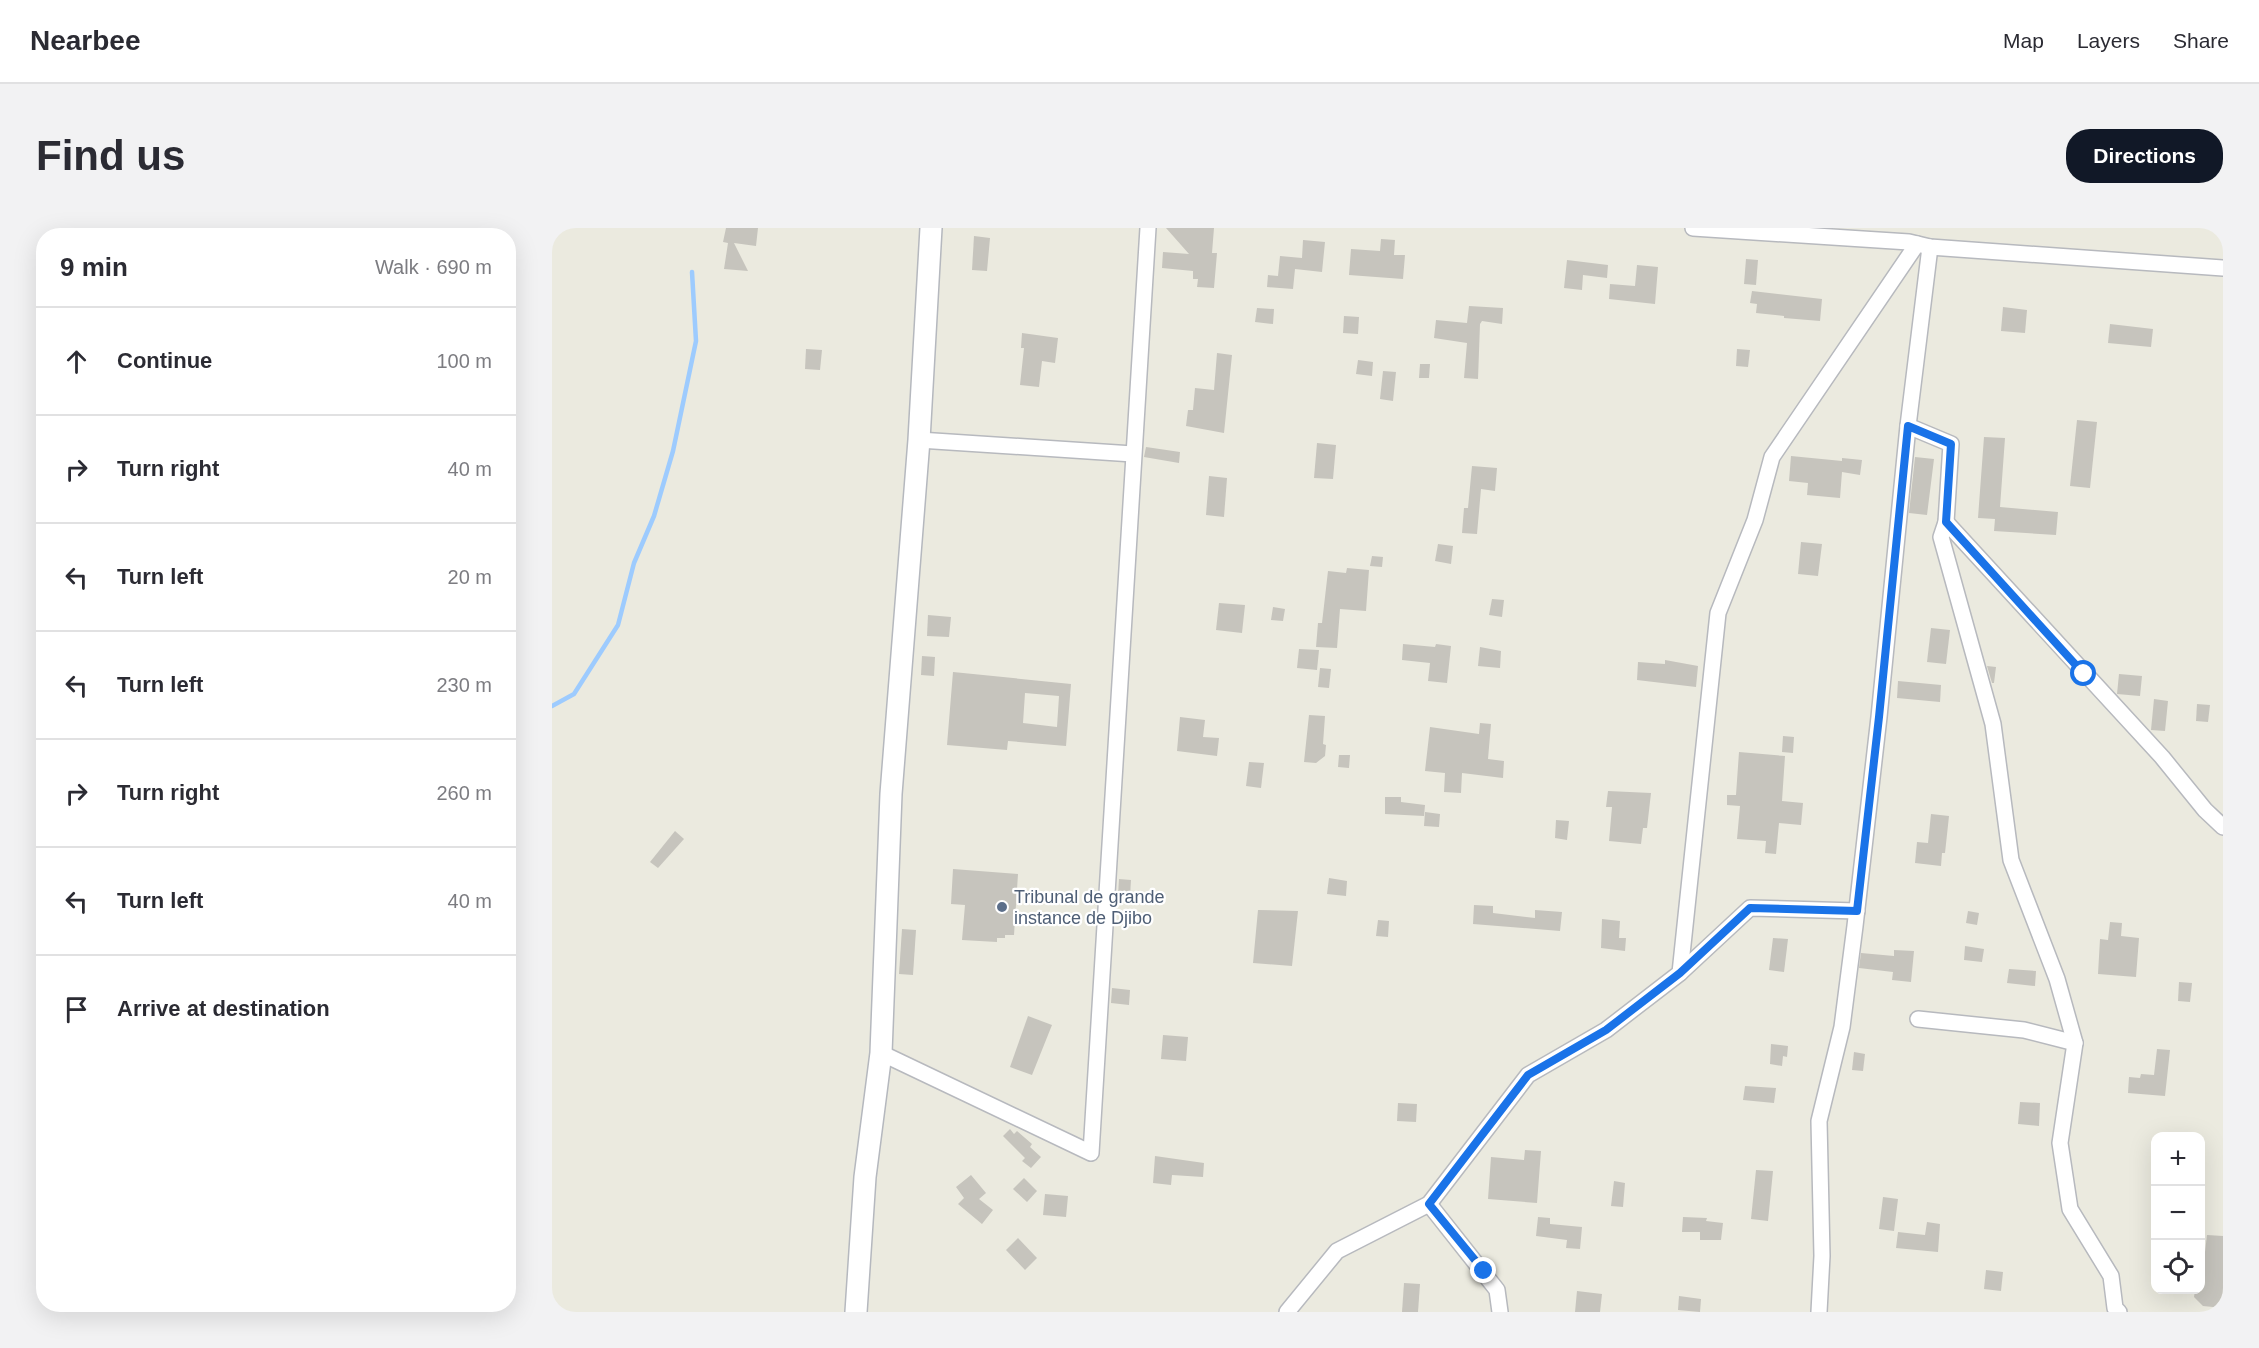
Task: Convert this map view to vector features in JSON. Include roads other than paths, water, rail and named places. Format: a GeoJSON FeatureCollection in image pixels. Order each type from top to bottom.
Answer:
{"type":"FeatureCollection","features":[{"type":"Feature","properties":{"kind":"main road"},"geometry":{"type":"LineString","coordinates":[[856,1312],[865,1177],[881,1053],[891,794],[919,440],[931,228]]}},
{"type":"Feature","properties":{"kind":"street"},"geometry":{"type":"LineString","coordinates":[[881,1053],[1090,1153],[1148,228]]}},
{"type":"Feature","properties":{"kind":"street"},"geometry":{"type":"LineString","coordinates":[[1693,228],[1917,240],[2223,268]]}},
{"type":"Feature","properties":{"kind":"street"},"geometry":{"type":"LineString","coordinates":[[1819,1312],[1822,1256],[1819,1121],[1842,1028],[1879,717],[1908,426],[1917,240]]}},
{"type":"Feature","properties":{"kind":"street"},"geometry":{"type":"LineString","coordinates":[[1680,973],[1718,614],[1755,520],[1772,457],[1917,240]]}},
{"type":"Feature","properties":{"kind":"street"},"geometry":{"type":"LineString","coordinates":[[1908,426],[1951,444],[1946,522],[1941,537],[1993,724],[2011,860],[2057,979],[2075,1043],[2060,1143],[2070,1209],[2111,1276],[2115,1308],[2119,1312]]}},
{"type":"Feature","properties":{"kind":"street"},"geometry":{"type":"LineString","coordinates":[[919,440],[1133,454]]}},
{"type":"Feature","properties":{"kind":"street"},"geometry":{"type":"LineString","coordinates":[[1946,522],[2162,758],[2205,810],[2223,827]]}},
{"type":"Feature","properties":{"kind":"street"},"geometry":{"type":"LineString","coordinates":[[1287,1312],[1337,1251],[1429,1204],[1528,1075],[1606,1030],[1680,973],[1750,908],[1857,911]]}},
{"type":"Feature","properties":{"kind":"street"},"geometry":{"type":"LineString","coordinates":[[1918,1019],[2025,1030],[2075,1043]]}},
{"type":"Feature","properties":{"kind":"street"},"geometry":{"type":"LineString","coordinates":[[1429,1204],[1497,1290],[1500,1312]]}},
{"type":"Feature","properties":{"kind":"waterway"},"geometry":{"type":"LineString","coordinates":[[552,706],[574,694],[618,625],[634,563],[654,516],[673,451],[696,341],[692,272]]}},
{"type":"Feature","properties":{"kind":"place","name":"Tribunal de grande instance de Djibo"},"geometry":{"type":"Point","coordinates":[1002,907]}}]}
